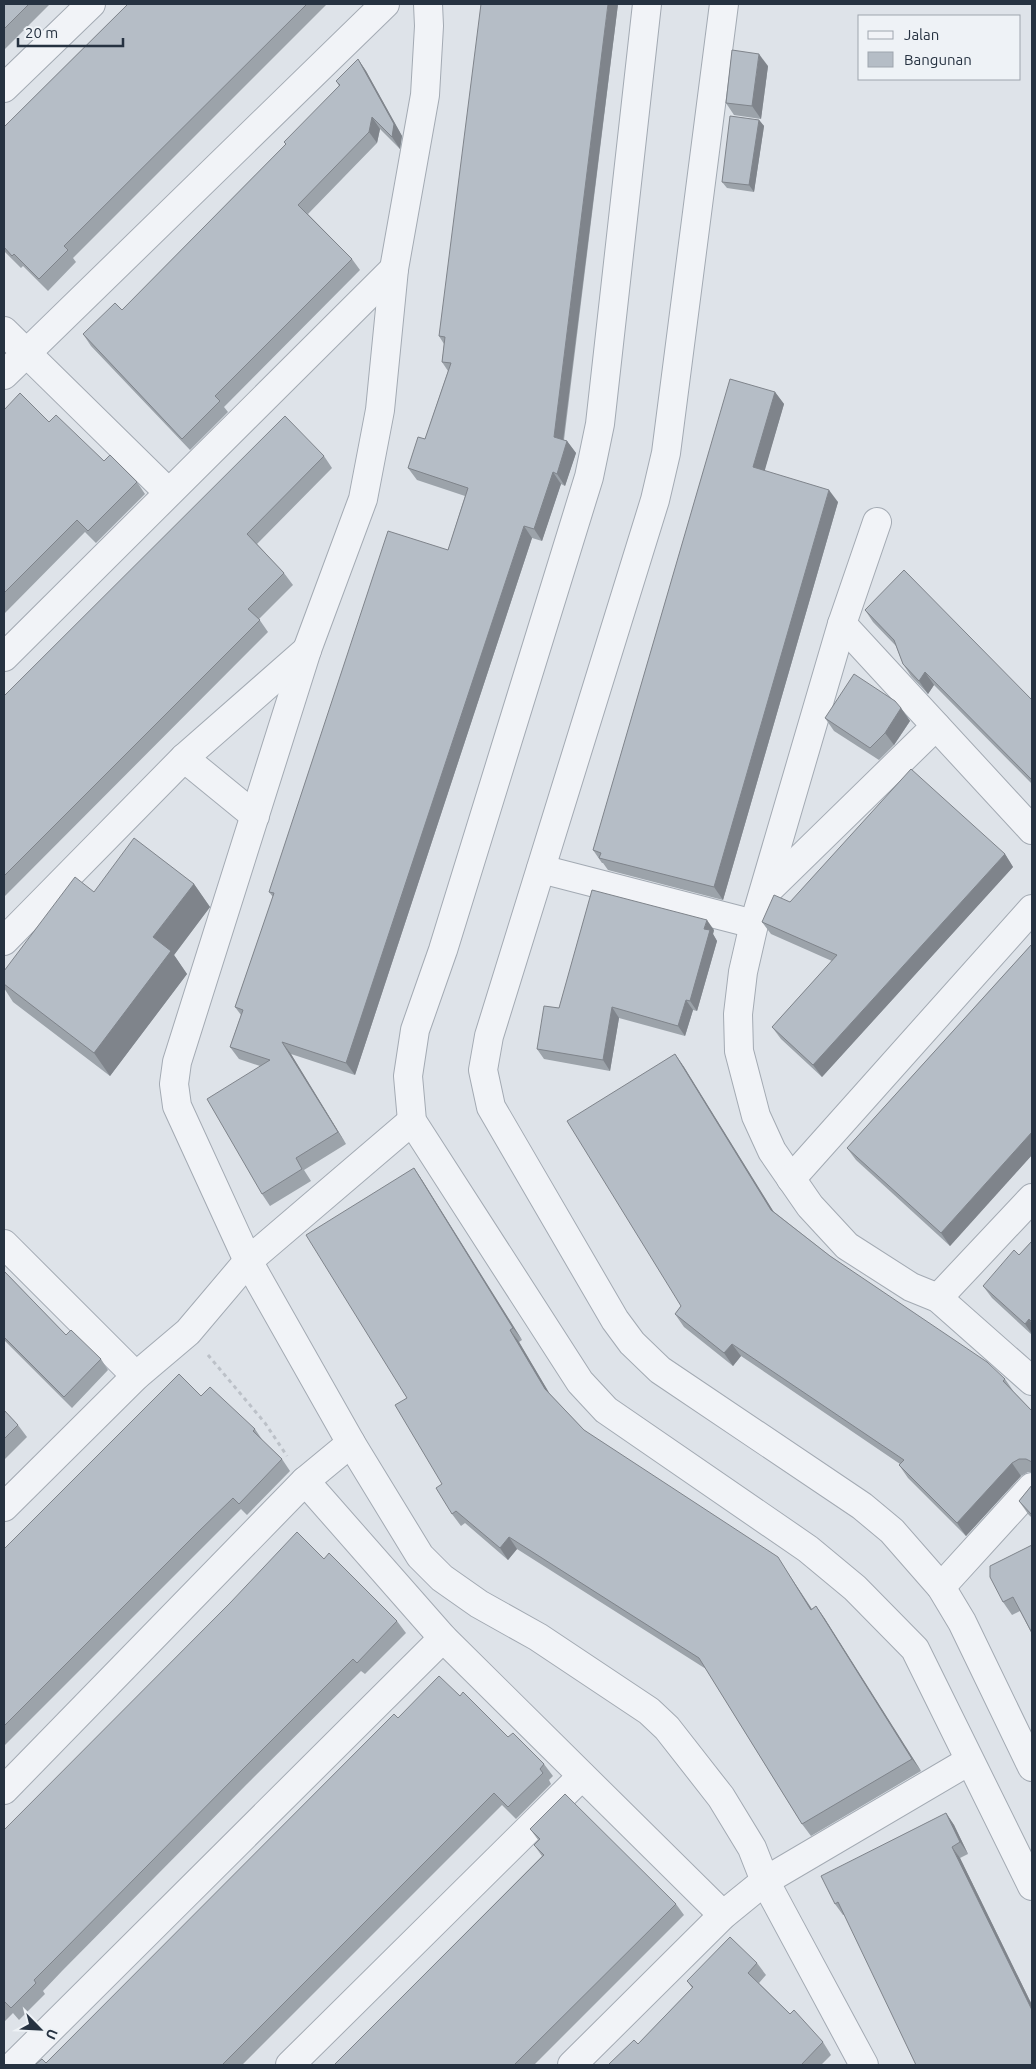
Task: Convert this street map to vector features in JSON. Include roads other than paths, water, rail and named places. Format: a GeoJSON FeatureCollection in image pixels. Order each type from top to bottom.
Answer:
{"type":"FeatureCollection","features":[{"type":"Feature","properties":{"kind":"street"},"geometry":{"type":"LineString","coordinates":[[4,88],[91,4]]}},
{"type":"Feature","properties":{"kind":"street"},"geometry":{"type":"LineString","coordinates":[[4,374],[385,4]]}},
{"type":"Feature","properties":{"kind":"street"},"geometry":{"type":"LineString","coordinates":[[428,4],[429,26],[425,95],[394,269],[380,410],[363,499],[307,650],[178,1062],[174,1084],[177,1106],[248,1261],[351,1442],[420,1556],[442,1578],[479,1604],[538,1637],[602,1679],[649,1711],[667,1728],[721,1798],[752,1848],[764,1881],[864,2065]]}},
{"type":"Feature","properties":{"kind":"street"},"geometry":{"type":"LineString","coordinates":[[647,4],[600,424],[589,477],[443,950],[415,1030],[408,1076],[412,1121],[580,1382],[606,1410],[808,1549],[855,1588],[915,1649],[1032,1886]]}},
{"type":"Feature","properties":{"kind":"street"},"geometry":{"type":"LineString","coordinates":[[724,4],[666,453],[655,500],[489,1036],[483,1070],[491,1107],[615,1320],[632,1342],[660,1370],[862,1506],[892,1531],[941,1587],[962,1622],[1032,1767]]}},
{"type":"Feature","properties":{"kind":"street"},"geometry":{"type":"LineString","coordinates":[[4,657],[394,269]]}},
{"type":"Feature","properties":{"kind":"street"},"geometry":{"type":"LineString","coordinates":[[4,331],[168,492]]}},
{"type":"Feature","properties":{"kind":"street"},"geometry":{"type":"LineString","coordinates":[[877,522],[842,624],[754,924],[743,972],[738,1014],[739,1051],[756,1116],[772,1151],[810,1206],[848,1246],[911,1287],[938,1298],[1032,1381]]}},
{"type":"Feature","properties":{"kind":"street"},"geometry":{"type":"LineString","coordinates":[[842,624],[1032,830]]}},
{"type":"Feature","properties":{"kind":"street"},"geometry":{"type":"LineString","coordinates":[[4,941],[184,758],[307,650]]}},
{"type":"Feature","properties":{"kind":"street"},"geometry":{"type":"LineString","coordinates":[[764,894],[936,726]]}},
{"type":"Feature","properties":{"kind":"street"},"geometry":{"type":"LineString","coordinates":[[184,758],[254,816]]}},
{"type":"Feature","properties":{"kind":"street"},"geometry":{"type":"LineString","coordinates":[[541,868],[754,924]]}},
{"type":"Feature","properties":{"kind":"street"},"geometry":{"type":"LineString","coordinates":[[790,1179],[1032,909]]}},
{"type":"Feature","properties":{"kind":"street"},"geometry":{"type":"LineString","coordinates":[[4,1507],[136,1376],[188,1332],[248,1261],[412,1121]]}},
{"type":"Feature","properties":{"kind":"street"},"geometry":{"type":"LineString","coordinates":[[938,1298],[1032,1198]]}},
{"type":"Feature","properties":{"kind":"street"},"geometry":{"type":"LineString","coordinates":[[4,1244],[136,1376]]}},
{"type":"Feature","properties":{"kind":"street"},"geometry":{"type":"LineString","coordinates":[[4,1790],[305,1481],[351,1442]]}},
{"type":"Feature","properties":{"kind":"street"},"geometry":{"type":"LineString","coordinates":[[305,1481],[443,1638],[723,1915]]}},
{"type":"Feature","properties":{"kind":"street"},"geometry":{"type":"LineString","coordinates":[[941,1587],[1032,1487]]}},
{"type":"Feature","properties":{"kind":"street"},"geometry":{"type":"LineString","coordinates":[[14,2065],[443,1638]]}},
{"type":"Feature","properties":{"kind":"street"},"geometry":{"type":"LineString","coordinates":[[572,2065],[723,1915],[764,1881],[969,1761]]}},
{"type":"Feature","properties":{"kind":"street"},"geometry":{"type":"LineString","coordinates":[[290,2065],[582,1776]]}}]}
